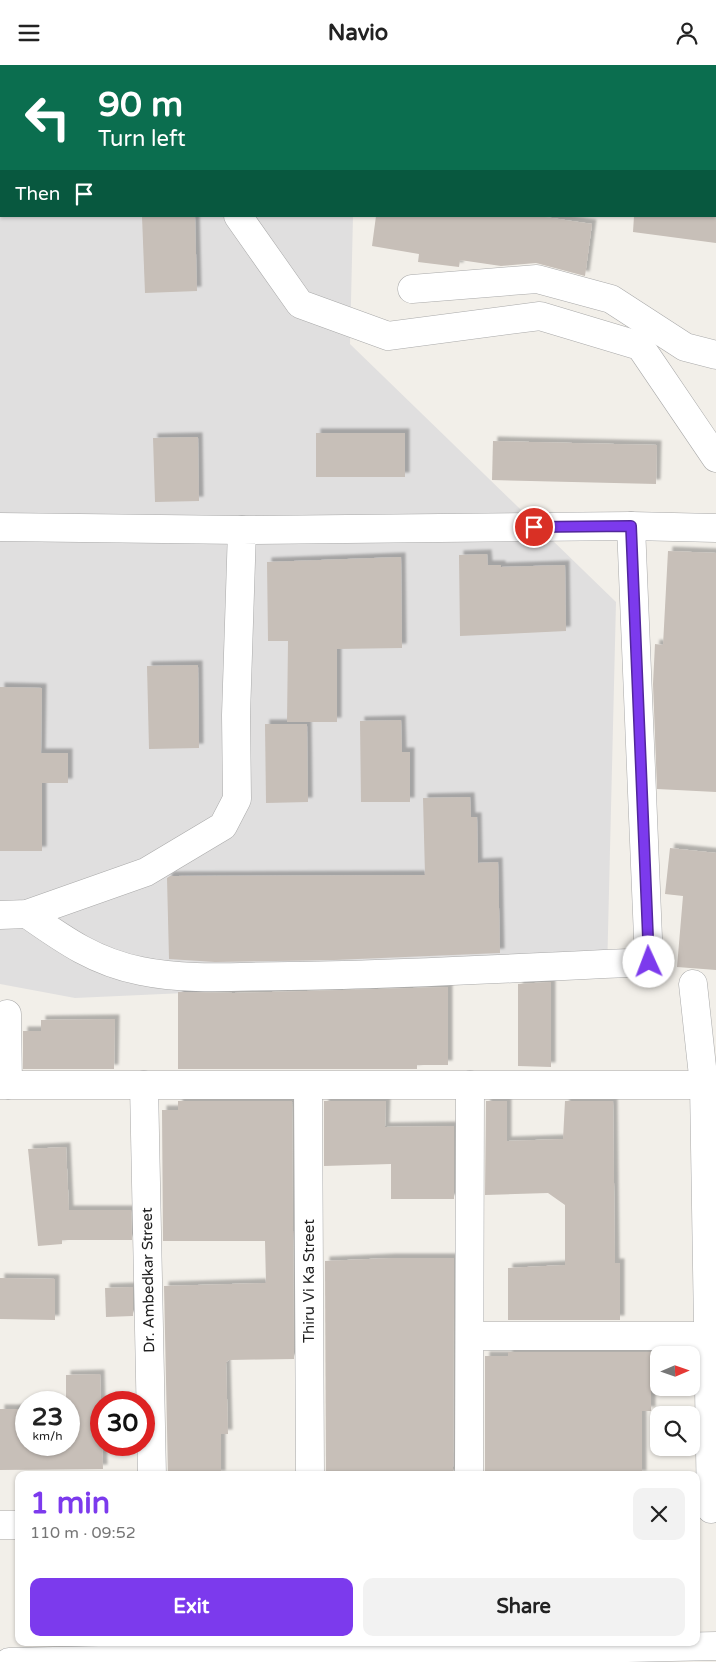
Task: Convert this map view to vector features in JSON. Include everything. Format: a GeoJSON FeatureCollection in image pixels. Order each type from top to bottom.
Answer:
{"type":"FeatureCollection","features":[{"type":"Feature","properties":{"kind":"street"},"geometry":{"type":"LineString","coordinates":[[239,217],[300,304],[388,336],[540,315],[640,345],[716,458]]}},
{"type":"Feature","properties":{"kind":"street"},"geometry":{"type":"LineString","coordinates":[[412,289],[537,279],[610,299],[685,347],[716,355]]}},
{"type":"Feature","properties":{"kind":"street"},"geometry":{"type":"LineString","coordinates":[[27,914],[72,946],[100,959],[141,971],[192,977],[317,975],[649,962],[631,526]]}},
{"type":"Feature","properties":{"kind":"street"},"geometry":{"type":"LineString","coordinates":[[0,527],[242,530],[631,526],[716,528]]}},
{"type":"Feature","properties":{"kind":"street"},"geometry":{"type":"LineString","coordinates":[[0,915],[27,914],[146,872],[223,825],[238,799],[236,715],[242,530]]}},
{"type":"Feature","properties":{"kind":"street"},"geometry":{"type":"LineString","coordinates":[[693,984],[710,1085],[708,1509]]}},
{"type":"Feature","properties":{"kind":"street"},"geometry":{"type":"LineString","coordinates":[[7,1014],[4,1085],[710,1085]]}},
{"type":"Feature","properties":{"kind":"street","name":"Dr. Ambedkar Street"},"geometry":{"type":"LineString","coordinates":[[144,1085],[152,1471]]}},
{"type":"Feature","properties":{"kind":"street"},"geometry":{"type":"LineString","coordinates":[[469,1471],[471,1336],[470,1085]]}},
{"type":"Feature","properties":{"kind":"street","name":"Thiru Vi Ka Street"},"geometry":{"type":"LineString","coordinates":[[308,1086],[310,1471]]}},
{"type":"Feature","properties":{"kind":"street"},"geometry":{"type":"LineString","coordinates":[[471,1336],[709,1336]]}},
{"type":"Feature","properties":{"kind":"street"},"geometry":{"type":"LineString","coordinates":[[0,1525],[15,1525]]}},
{"type":"Feature","properties":{"kind":"street"},"geometry":{"type":"LineString","coordinates":[[9,1662],[716,1647]]}},
{"type":"Feature","properties":{"kind":"shaded area"},"geometry":{"type":"Polygon","coordinates":[[[0,217],[353,217],[350,344],[616,602],[607,974],[75,998],[0,984],[0,217]]]}},
{"type":"Feature","properties":{"kind":"building"},"geometry":{"type":"Polygon","coordinates":[[[142,217],[195,217],[197,291],[145,293],[142,217]]]}},
{"type":"Feature","properties":{"kind":"building"},"geometry":{"type":"Polygon","coordinates":[[[376,217],[545,217],[592,224],[585,276],[536,263],[501,266],[460,260],[459,267],[418,262],[419,254],[372,246],[376,217]]]}},
{"type":"Feature","properties":{"kind":"building"},"geometry":{"type":"Polygon","coordinates":[[[634,217],[716,217],[716,243],[633,232],[634,217]]]}},
{"type":"Feature","properties":{"kind":"building"},"geometry":{"type":"Polygon","coordinates":[[[316,433],[405,433],[405,477],[316,477],[316,433]]]}},
{"type":"Feature","properties":{"kind":"building"},"geometry":{"type":"Polygon","coordinates":[[[198,437],[199,501],[155,502],[153,438],[198,437]]]}},
{"type":"Feature","properties":{"kind":"building"},"geometry":{"type":"Polygon","coordinates":[[[493,441],[657,445],[656,484],[492,480],[493,441]]]}},
{"type":"Feature","properties":{"kind":"building"},"geometry":{"type":"Polygon","coordinates":[[[668,551],[716,553],[716,792],[657,789],[653,684],[655,644],[663,645],[668,551]]]}},
{"type":"Feature","properties":{"kind":"building"},"geometry":{"type":"Polygon","coordinates":[[[487,554],[488,565],[501,565],[501,567],[565,565],[566,631],[460,636],[459,555],[487,554]]]}},
{"type":"Feature","properties":{"kind":"building"},"geometry":{"type":"Polygon","coordinates":[[[401,557],[402,648],[337,649],[337,722],[287,722],[288,641],[268,641],[267,562],[401,557]]]}},
{"type":"Feature","properties":{"kind":"building"},"geometry":{"type":"Polygon","coordinates":[[[198,665],[199,748],[149,749],[147,666],[198,665]]]}},
{"type":"Feature","properties":{"kind":"building"},"geometry":{"type":"Polygon","coordinates":[[[0,687],[42,688],[41,753],[68,753],[68,783],[42,783],[42,851],[0,851],[0,687]]]}},
{"type":"Feature","properties":{"kind":"building"},"geometry":{"type":"Polygon","coordinates":[[[401,720],[402,752],[410,752],[410,802],[361,802],[360,721],[401,720]]]}},
{"type":"Feature","properties":{"kind":"building"},"geometry":{"type":"Polygon","coordinates":[[[265,724],[307,724],[308,802],[266,803],[265,724]]]}},
{"type":"Feature","properties":{"kind":"building"},"geometry":{"type":"Polygon","coordinates":[[[470,797],[471,817],[477,817],[478,863],[498,862],[500,953],[334,960],[215,962],[169,959],[167,878],[170,876],[425,875],[423,798],[470,797]]]}},
{"type":"Feature","properties":{"kind":"building"},"geometry":{"type":"Polygon","coordinates":[[[670,848],[716,853],[716,970],[677,967],[683,896],[665,894],[670,848]]]}},
{"type":"Feature","properties":{"kind":"building"},"geometry":{"type":"Polygon","coordinates":[[[551,982],[551,1067],[518,1066],[518,984],[551,982]]]}},
{"type":"Feature","properties":{"kind":"building"},"geometry":{"type":"Polygon","coordinates":[[[448,987],[448,1065],[417,1065],[417,1069],[178,1069],[178,992],[234,993],[448,987]]]}},
{"type":"Feature","properties":{"kind":"building"},"geometry":{"type":"Polygon","coordinates":[[[115,1019],[114,1069],[23,1069],[23,1031],[41,1031],[41,1020],[115,1019]]]}},
{"type":"Feature","properties":{"kind":"building"},"geometry":{"type":"Polygon","coordinates":[[[178,1101],[292,1101],[294,1359],[229,1360],[226,1362],[228,1434],[221,1434],[221,1471],[168,1471],[164,1286],[266,1283],[265,1241],[163,1241],[162,1110],[178,1110],[178,1101]]]}},
{"type":"Feature","properties":{"kind":"building"},"geometry":{"type":"Polygon","coordinates":[[[324,1101],[386,1101],[385,1127],[454,1126],[454,1199],[391,1199],[391,1164],[324,1166],[324,1101]]]}},
{"type":"Feature","properties":{"kind":"building"},"geometry":{"type":"Polygon","coordinates":[[[486,1101],[507,1101],[507,1141],[563,1139],[565,1101],[613,1101],[615,1263],[620,1263],[620,1320],[508,1320],[508,1268],[565,1265],[565,1205],[548,1193],[485,1195],[486,1101]]]}},
{"type":"Feature","properties":{"kind":"building"},"geometry":{"type":"Polygon","coordinates":[[[66,1147],[69,1210],[131,1210],[132,1240],[62,1240],[62,1244],[38,1246],[28,1149],[66,1147]]]}},
{"type":"Feature","properties":{"kind":"building"},"geometry":{"type":"Polygon","coordinates":[[[454,1258],[453,1471],[326,1471],[325,1261],[454,1258]]]}},
{"type":"Feature","properties":{"kind":"building"},"geometry":{"type":"Polygon","coordinates":[[[0,1278],[55,1279],[55,1320],[0,1319],[0,1278]]]}},
{"type":"Feature","properties":{"kind":"building"},"geometry":{"type":"Polygon","coordinates":[[[133,1287],[133,1316],[106,1317],[105,1288],[133,1287]]]}},
{"type":"Feature","properties":{"kind":"building"},"geometry":{"type":"Polygon","coordinates":[[[508,1352],[650,1352],[651,1406],[650,1411],[642,1411],[642,1471],[485,1471],[485,1356],[508,1356],[508,1352]]]}},
{"type":"Feature","properties":{"kind":"building"},"geometry":{"type":"Polygon","coordinates":[[[100,1374],[101,1391],[90,1391],[90,1456],[103,1456],[103,1469],[0,1470],[0,1409],[15,1409],[15,1456],[80,1456],[80,1391],[66,1391],[66,1375],[100,1374]]]}},
{"type":"Feature","properties":{"kind":"route"},"geometry":{"type":"LineString","coordinates":[[534,527],[631,526],[649,962]]}}]}
